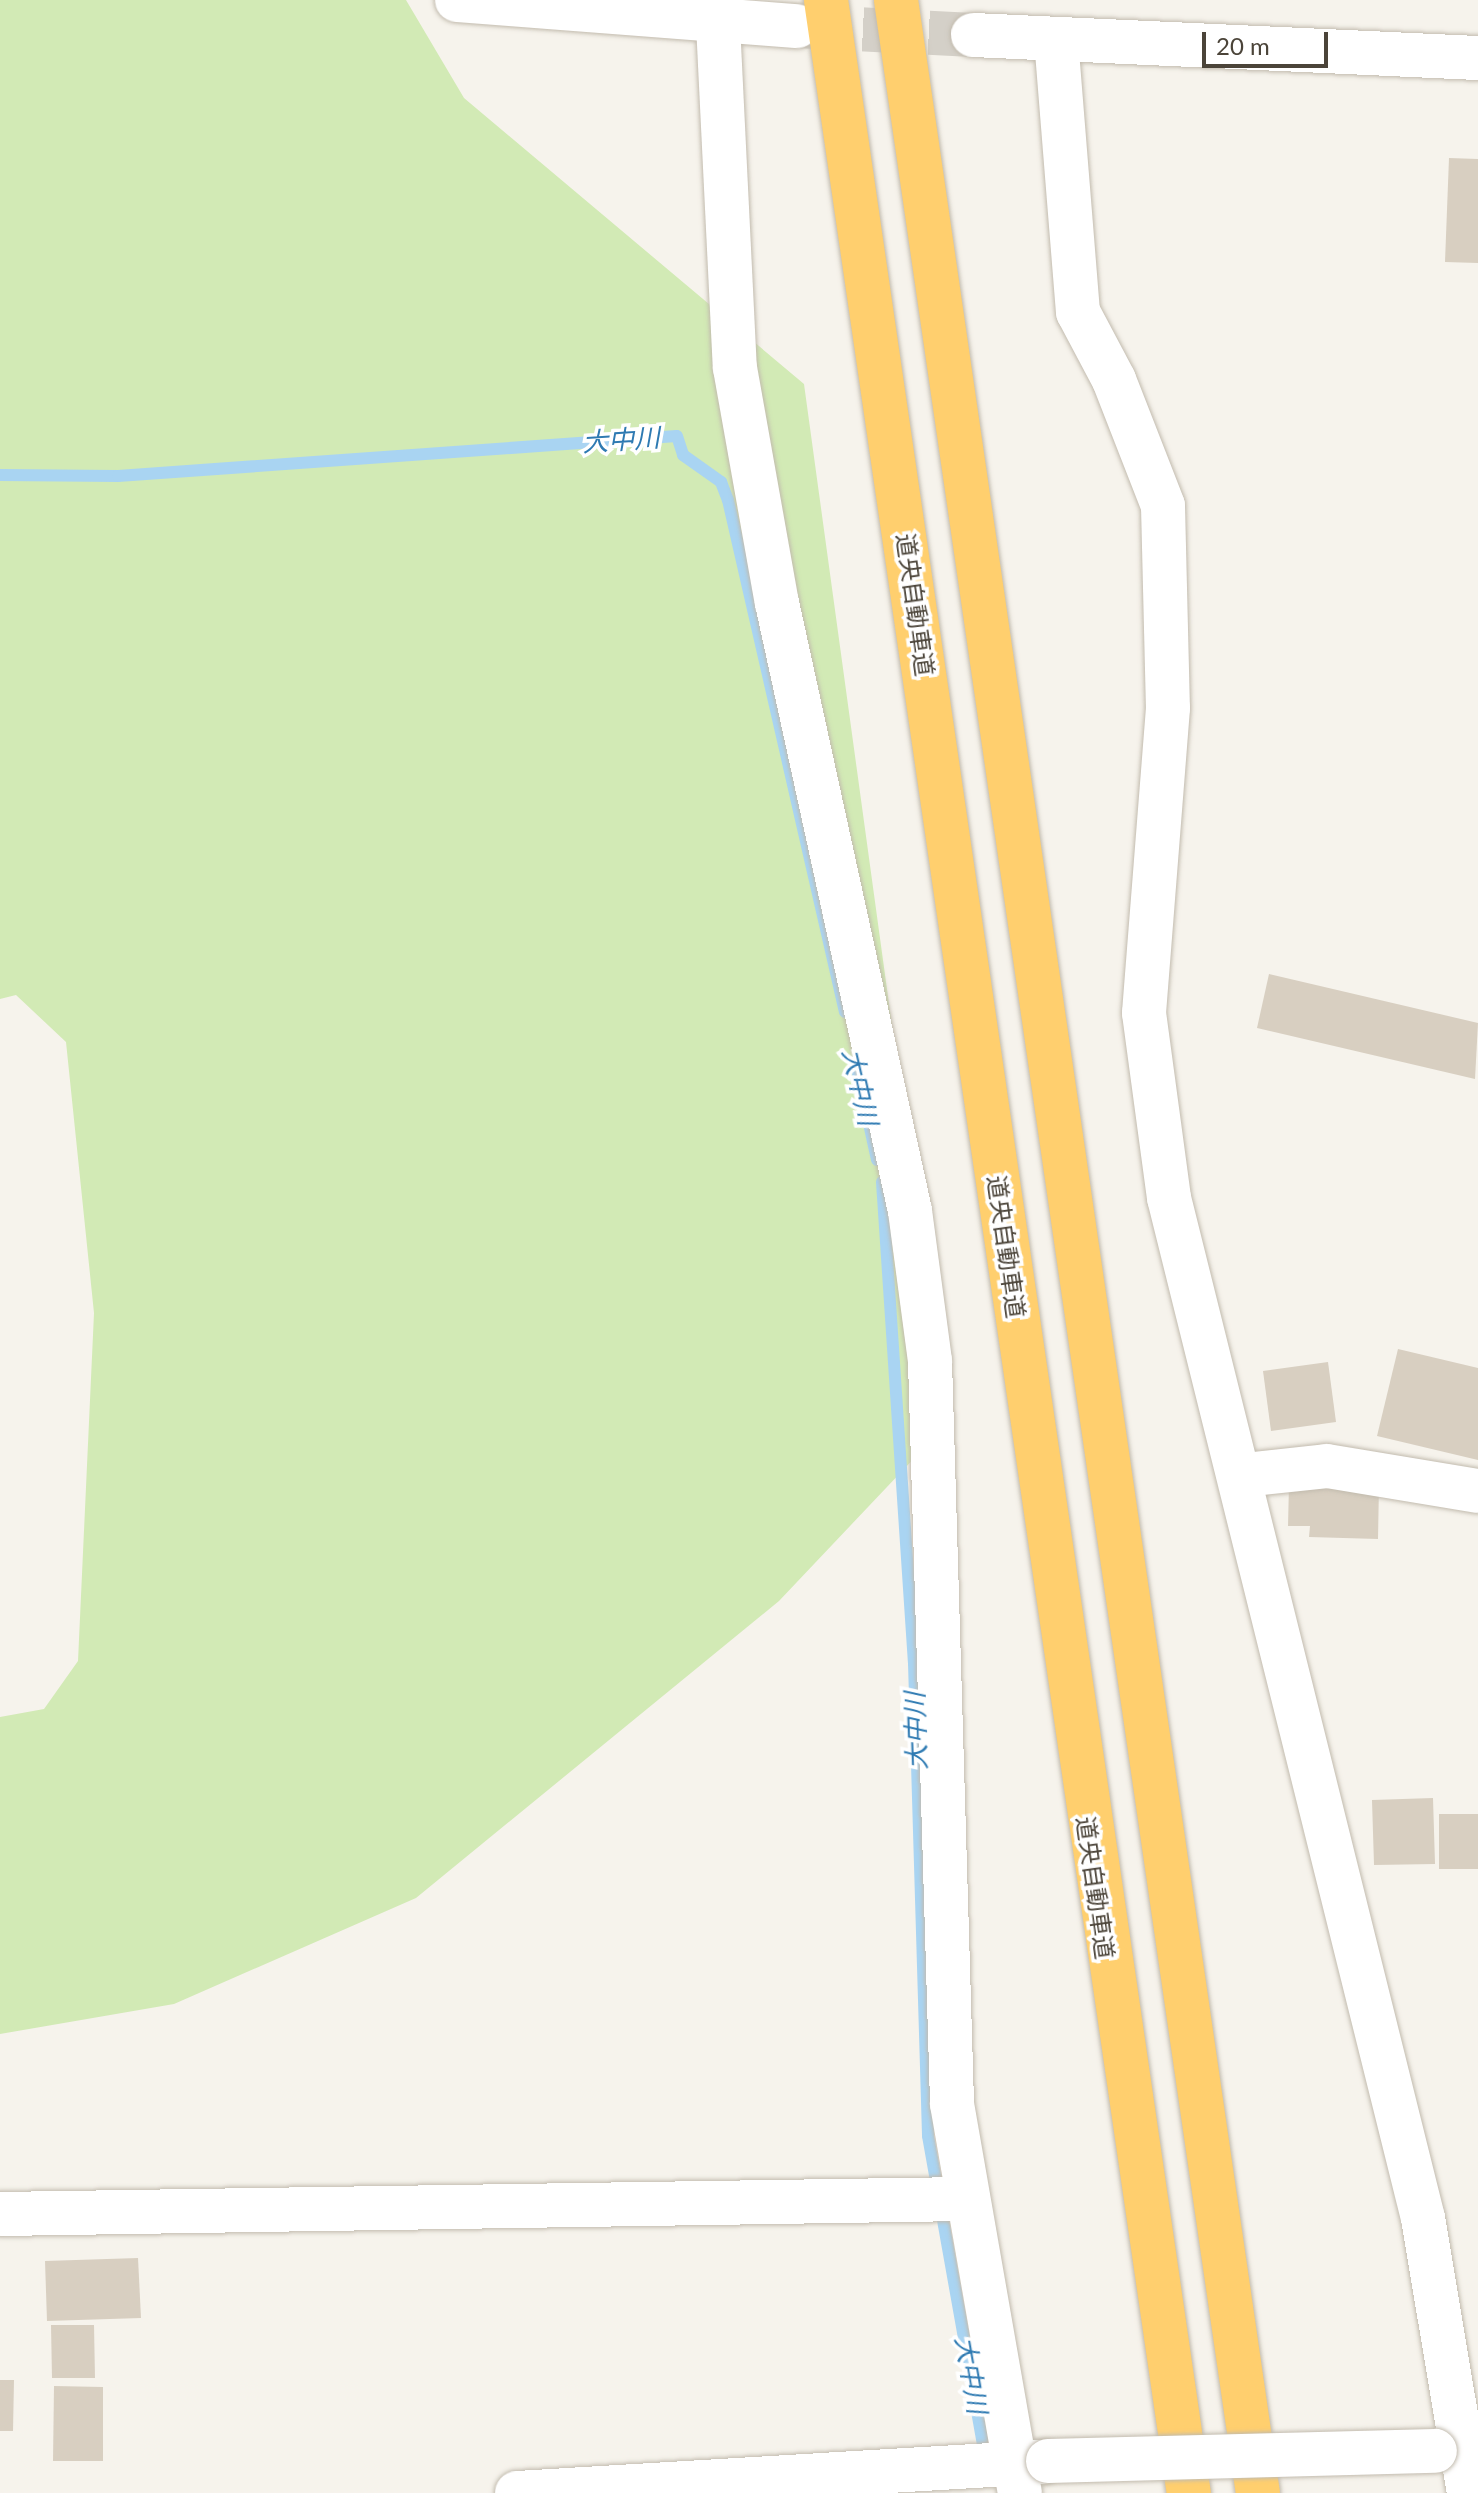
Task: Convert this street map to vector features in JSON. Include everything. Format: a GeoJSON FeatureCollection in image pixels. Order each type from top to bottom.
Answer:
{"type":"FeatureCollection","features":[{"type":"Feature","properties":{"kind":"highway"},"geometry":{"type":"LineString","coordinates":[[896,0],[1258,2493]]}},
{"type":"Feature","properties":{"kind":"highway","name":"道央自動車道"},"geometry":{"type":"LineString","coordinates":[[811,13],[962,915],[1108,1979],[1189,2493]]}},
{"type":"Feature","properties":{"kind":"street"},"geometry":{"type":"LineString","coordinates":[[457,0],[718,24],[811,13]]}},
{"type":"Feature","properties":{"kind":"street"},"geometry":{"type":"LineString","coordinates":[[718,24],[735,368],[777,603],[910,1211],[930,1361],[952,2104],[963,2199],[1027,2474]]}},
{"type":"Feature","properties":{"kind":"street"},"geometry":{"type":"LineString","coordinates":[[973,35],[1478,58]]}},
{"type":"Feature","properties":{"kind":"street"},"geometry":{"type":"LineString","coordinates":[[517,2493],[1027,2474],[1462,2465],[1423,2218],[1244,1475],[1169,1198],[1144,1013],[1168,708],[1163,506],[1114,380],[1078,312],[1056,39]]}},
{"type":"Feature","properties":{"kind":"street"},"geometry":{"type":"LineString","coordinates":[[1244,1475],[1327,1466],[1478,1491]]}},
{"type":"Feature","properties":{"kind":"street"},"geometry":{"type":"LineString","coordinates":[[0,2214],[963,2199]]}},
{"type":"Feature","properties":{"kind":"green space"},"geometry":{"type":"Polygon","coordinates":[[[0,0],[406,0],[464,98],[804,384],[924,1259],[922,1450],[779,1601],[416,1898],[174,2004],[0,2034],[0,1717],[44,1709],[78,1661],[94,1313],[66,1042],[16,995],[0,999],[0,0]]]}},
{"type":"Feature","properties":{"kind":"building"},"geometry":{"type":"Polygon","coordinates":[[[1449,158],[1478,159],[1478,263],[1445,262],[1449,158]]]}},
{"type":"Feature","properties":{"kind":"building"},"geometry":{"type":"Polygon","coordinates":[[[1269,974],[1478,1023],[1475,1079],[1257,1028],[1269,974]]]}},
{"type":"Feature","properties":{"kind":"building"},"geometry":{"type":"Polygon","coordinates":[[[1398,1349],[1478,1368],[1478,1460],[1377,1436],[1398,1349]]]}},
{"type":"Feature","properties":{"kind":"building"},"geometry":{"type":"Polygon","coordinates":[[[1328,1362],[1336,1422],[1271,1431],[1263,1371],[1328,1362]]]}},
{"type":"Feature","properties":{"kind":"building"},"geometry":{"type":"Polygon","coordinates":[[[1289,1484],[1379,1485],[1378,1539],[1309,1537],[1310,1526],[1288,1526],[1289,1484]]]}},
{"type":"Feature","properties":{"kind":"building"},"geometry":{"type":"Polygon","coordinates":[[[1433,1798],[1435,1864],[1374,1865],[1372,1800],[1433,1798]]]}},
{"type":"Feature","properties":{"kind":"building"},"geometry":{"type":"Polygon","coordinates":[[[1439,1814],[1478,1814],[1478,1869],[1439,1869],[1439,1814]]]}},
{"type":"Feature","properties":{"kind":"building"},"geometry":{"type":"Polygon","coordinates":[[[138,2258],[141,2318],[47,2321],[45,2261],[138,2258]]]}},
{"type":"Feature","properties":{"kind":"building"},"geometry":{"type":"Polygon","coordinates":[[[51,2325],[94,2325],[95,2378],[52,2378],[51,2325]]]}},
{"type":"Feature","properties":{"kind":"building"},"geometry":{"type":"Polygon","coordinates":[[[0,2380],[14,2380],[13,2431],[0,2431],[0,2380]]]}},
{"type":"Feature","properties":{"kind":"building"},"geometry":{"type":"Polygon","coordinates":[[[54,2386],[103,2387],[103,2461],[53,2461],[54,2386]]]}},
{"type":"Feature","properties":{"kind":"waterway","name":"大中川"},"geometry":{"type":"LineString","coordinates":[[0,475],[118,476],[677,436],[683,455],[721,482],[728,500],[845,1012]]}},
{"type":"Feature","properties":{"kind":"waterway","name":"大中川"},"geometry":{"type":"LineString","coordinates":[[857,1069],[877,1160]]}},
{"type":"Feature","properties":{"kind":"waterway","name":"大中川"},"geometry":{"type":"LineString","coordinates":[[882,1182],[914,1663],[928,2136],[983,2444]]}},
{"type":"Feature","properties":{"kind":"tunnel"},"geometry":{"type":"LineString","coordinates":[[797,26],[973,35]]}}]}
